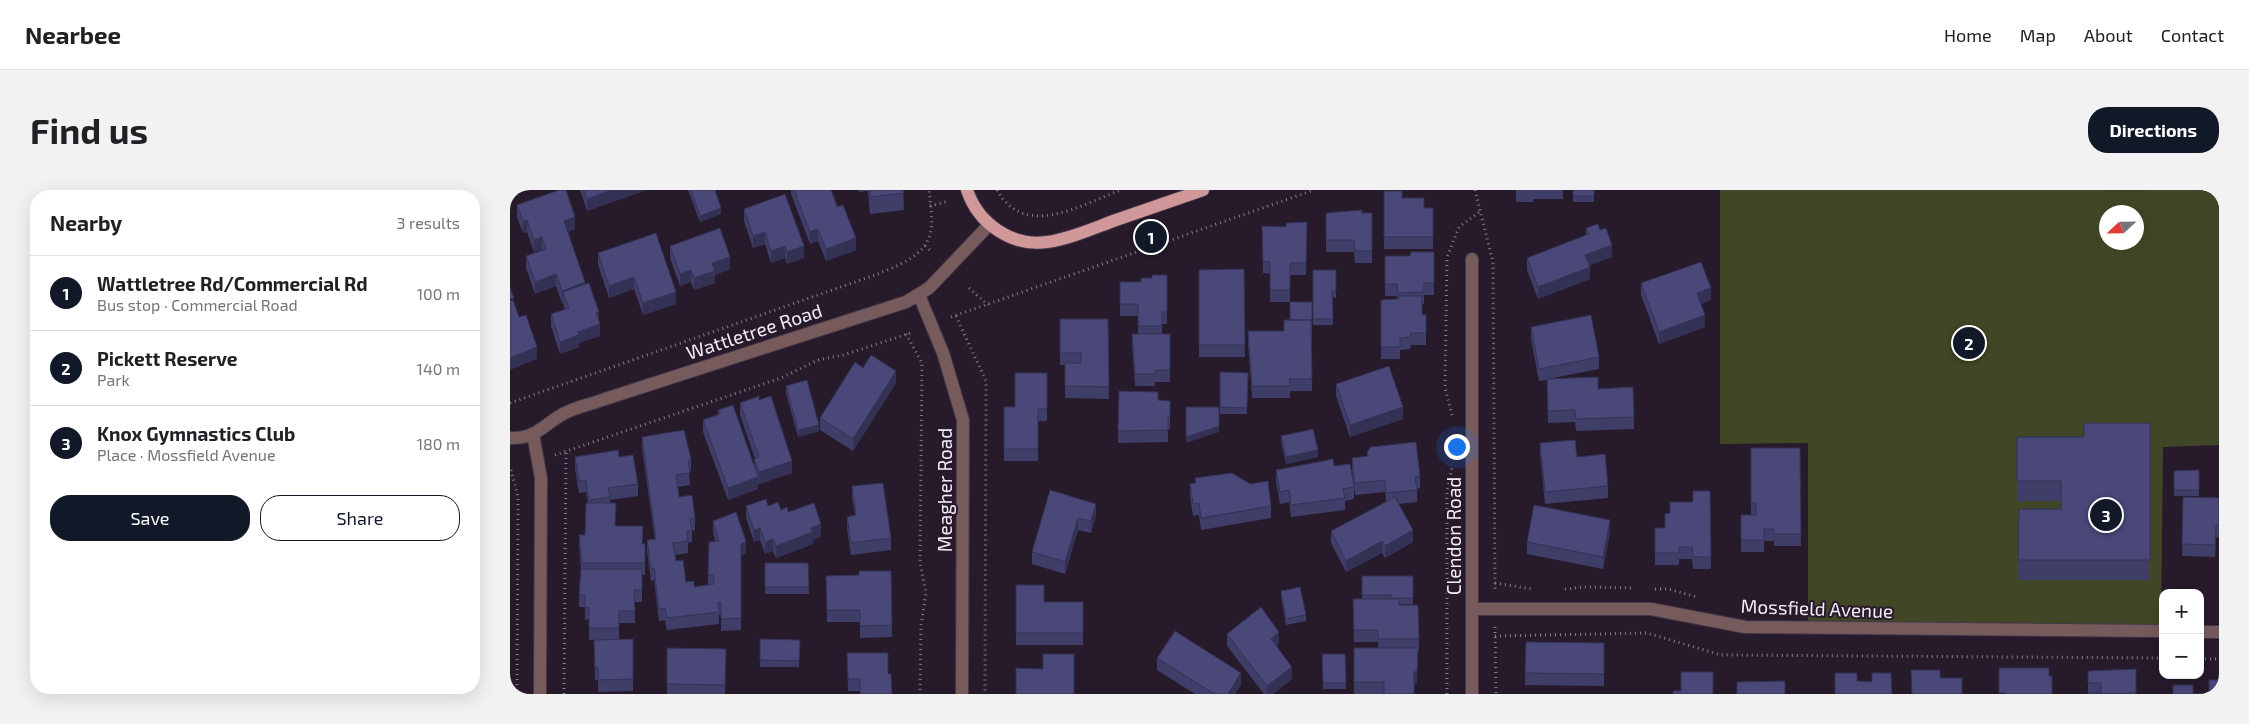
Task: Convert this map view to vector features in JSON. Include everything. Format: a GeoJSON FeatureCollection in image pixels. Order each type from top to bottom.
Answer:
{"type":"FeatureCollection","features":[{"type":"Feature","properties":{"kind":"main road"},"geometry":{"type":"LineString","coordinates":[[967,190],[974,207],[989,225],[1017,239],[1045,243],[1203,190]]}},
{"type":"Feature","properties":{"kind":"street","name":"Wattletree Road"},"geometry":{"type":"LineString","coordinates":[[510,438],[541,431],[564,413],[898,304],[919,295],[950,268],[989,225]]}},
{"type":"Feature","properties":{"kind":"street","name":"Clendon Road"},"geometry":{"type":"LineString","coordinates":[[1472,259],[1472,694]]}},
{"type":"Feature","properties":{"kind":"street","name":"Meagher Road"},"geometry":{"type":"LineString","coordinates":[[919,295],[944,353],[963,420],[962,694]]}},
{"type":"Feature","properties":{"kind":"street"},"geometry":{"type":"LineString","coordinates":[[533,434],[541,478],[540,694]]}},
{"type":"Feature","properties":{"kind":"street","name":"Mossfield Avenue"},"geometry":{"type":"LineString","coordinates":[[1472,608],[1651,609],[1745,627],[2159,631]]}},
{"type":"Feature","properties":{"kind":"street"},"geometry":{"type":"LineString","coordinates":[[2204,632],[2219,632]]}},
{"type":"Feature","properties":{"kind":"path"},"geometry":{"type":"LineString","coordinates":[[510,403],[875,275],[908,259],[925,246],[931,230],[929,190]]}},
{"type":"Feature","properties":{"kind":"path"},"geometry":{"type":"LineString","coordinates":[[997,190],[1012,209],[1026,215],[1042,217],[1121,190]]}},
{"type":"Feature","properties":{"kind":"path"},"geometry":{"type":"LineString","coordinates":[[951,317],[1314,190]]}},
{"type":"Feature","properties":{"kind":"path"},"geometry":{"type":"LineString","coordinates":[[930,206],[949,201]]}},
{"type":"Feature","properties":{"kind":"path"},"geometry":{"type":"LineString","coordinates":[[1453,421],[1445,388],[1447,257],[1459,227],[1482,210]]}},
{"type":"Feature","properties":{"kind":"path"},"geometry":{"type":"LineString","coordinates":[[925,246],[932,252]]}},
{"type":"Feature","properties":{"kind":"path"},"geometry":{"type":"LineString","coordinates":[[969,288],[988,305]]}},
{"type":"Feature","properties":{"kind":"path"},"geometry":{"type":"LineString","coordinates":[[554,455],[781,378],[818,360],[848,354],[914,332]]}},
{"type":"Feature","properties":{"kind":"path"},"geometry":{"type":"LineString","coordinates":[[906,334],[922,363],[920,563],[926,593],[921,624],[920,694]]}},
{"type":"Feature","properties":{"kind":"path"},"geometry":{"type":"LineString","coordinates":[[564,694],[566,451]]}},
{"type":"Feature","properties":{"kind":"path"},"geometry":{"type":"LineString","coordinates":[[1447,694],[1447,491],[1453,466]]}},
{"type":"Feature","properties":{"kind":"path"},"geometry":{"type":"LineString","coordinates":[[517,468],[511,470],[518,497],[517,694]]}},
{"type":"Feature","properties":{"kind":"path"},"geometry":{"type":"LineString","coordinates":[[1495,594],[1495,583],[1542,590]]}},
{"type":"Feature","properties":{"kind":"path"},"geometry":{"type":"LineString","coordinates":[[1563,589],[1584,587],[1640,588]]}},
{"type":"Feature","properties":{"kind":"path"},"geometry":{"type":"LineString","coordinates":[[1649,589],[1668,589],[1704,599]]}},
{"type":"Feature","properties":{"kind":"path"},"geometry":{"type":"LineString","coordinates":[[1495,627],[1496,694]]}},
{"type":"Feature","properties":{"kind":"path"},"geometry":{"type":"LineString","coordinates":[[1495,636],[1648,633],[1721,655],[2159,658]]}},
{"type":"Feature","properties":{"kind":"path"},"geometry":{"type":"LineString","coordinates":[[2204,659],[2219,659]]}},
{"type":"Feature","properties":{"kind":"green space"},"geometry":{"type":"Polygon","coordinates":[[[1720,190],[2219,190],[2219,445],[2163,447],[2161,589],[2159,589],[2159,631],[1808,629],[1808,443],[1720,444],[1720,190]]]}},
{"type":"Feature","properties":{"kind":"building"},"geometry":{"type":"Polygon","coordinates":[[[559,190],[566,190],[575,217],[564,221],[585,282],[562,291],[556,274],[535,282],[526,256],[546,249],[542,237],[534,240],[527,220],[523,221],[517,205],[559,190]]]}},
{"type":"Feature","properties":{"kind":"building"},"geometry":{"type":"Polygon","coordinates":[[[584,190],[612,190],[587,199],[584,190]]]}},
{"type":"Feature","properties":{"kind":"building"},"geometry":{"type":"Polygon","coordinates":[[[691,190],[715,190],[721,208],[700,216],[691,190]]]}},
{"type":"Feature","properties":{"kind":"building"},"geometry":{"type":"Polygon","coordinates":[[[794,190],[831,190],[837,207],[843,205],[856,238],[826,249],[818,229],[810,232],[794,190]]]}},
{"type":"Feature","properties":{"kind":"building"},"geometry":{"type":"Polygon","coordinates":[[[870,190],[903,190],[904,193],[870,197],[870,190]]]}},
{"type":"Feature","properties":{"kind":"building"},"geometry":{"type":"Polygon","coordinates":[[[1573,190],[1594,190],[1594,196],[1573,196],[1573,190]]]}},
{"type":"Feature","properties":{"kind":"building"},"geometry":{"type":"Polygon","coordinates":[[[1384,191],[1402,191],[1402,198],[1424,198],[1424,208],[1433,208],[1433,237],[1384,237],[1384,191]]]}},
{"type":"Feature","properties":{"kind":"building"},"geometry":{"type":"Polygon","coordinates":[[[785,194],[804,246],[787,252],[785,246],[771,251],[765,232],[753,236],[744,209],[785,194]]]}},
{"type":"Feature","properties":{"kind":"building"},"geometry":{"type":"Polygon","coordinates":[[[1362,210],[1362,213],[1372,213],[1372,251],[1355,251],[1354,240],[1326,240],[1326,213],[1362,210]]]}},
{"type":"Feature","properties":{"kind":"building"},"geometry":{"type":"Polygon","coordinates":[[[1307,222],[1306,263],[1290,263],[1290,290],[1270,290],[1270,262],[1263,261],[1262,226],[1286,227],[1286,223],[1307,222]]]}},
{"type":"Feature","properties":{"kind":"building"},"geometry":{"type":"Polygon","coordinates":[[[1598,224],[1600,230],[1606,228],[1612,245],[1585,255],[1590,267],[1538,287],[1527,258],[1589,234],[1586,228],[1598,224]]]}},
{"type":"Feature","properties":{"kind":"building"},"geometry":{"type":"Polygon","coordinates":[[[720,228],[730,257],[712,263],[715,271],[694,278],[691,270],[680,274],[670,246],[720,228]]]}},
{"type":"Feature","properties":{"kind":"building"},"geometry":{"type":"Polygon","coordinates":[[[656,233],[676,292],[643,303],[634,277],[609,286],[598,253],[656,233]]]}},
{"type":"Feature","properties":{"kind":"building"},"geometry":{"type":"Polygon","coordinates":[[[1411,252],[1434,252],[1434,283],[1424,283],[1424,292],[1398,293],[1397,284],[1385,284],[1385,256],[1410,256],[1411,252]]]}},
{"type":"Feature","properties":{"kind":"building"},"geometry":{"type":"Polygon","coordinates":[[[1701,262],[1711,288],[1697,293],[1705,315],[1659,332],[1641,283],[1701,262]]]}},
{"type":"Feature","properties":{"kind":"building"},"geometry":{"type":"Polygon","coordinates":[[[1244,269],[1245,345],[1199,345],[1199,270],[1244,269]]]}},
{"type":"Feature","properties":{"kind":"building"},"geometry":{"type":"Polygon","coordinates":[[[1313,270],[1336,270],[1336,291],[1332,291],[1333,319],[1313,319],[1313,270]]]}},
{"type":"Feature","properties":{"kind":"building"},"geometry":{"type":"Polygon","coordinates":[[[1152,275],[1167,275],[1167,312],[1162,312],[1162,326],[1138,326],[1138,304],[1120,304],[1120,282],[1141,282],[1141,278],[1152,278],[1152,275]]]}},
{"type":"Feature","properties":{"kind":"building"},"geometry":{"type":"Polygon","coordinates":[[[589,283],[599,312],[596,313],[600,324],[578,332],[579,335],[560,342],[551,314],[569,308],[563,292],[589,283]]]}},
{"type":"Feature","properties":{"kind":"building"},"geometry":{"type":"Polygon","coordinates":[[[510,287],[514,298],[510,299],[510,287]]]}},
{"type":"Feature","properties":{"kind":"building"},"geometry":{"type":"Polygon","coordinates":[[[1399,296],[1422,296],[1422,315],[1426,315],[1426,333],[1411,333],[1410,337],[1400,338],[1400,347],[1381,347],[1381,300],[1399,299],[1399,296]]]}},
{"type":"Feature","properties":{"kind":"building"},"geometry":{"type":"Polygon","coordinates":[[[513,300],[519,317],[526,315],[537,347],[510,358],[510,301],[513,300]]]}},
{"type":"Feature","properties":{"kind":"building"},"geometry":{"type":"Polygon","coordinates":[[[1290,302],[1312,302],[1312,322],[1311,320],[1290,320],[1290,302]]]}},
{"type":"Feature","properties":{"kind":"building"},"geometry":{"type":"Polygon","coordinates":[[[1591,315],[1599,357],[1539,369],[1531,327],[1591,315]]]}},
{"type":"Feature","properties":{"kind":"building"},"geometry":{"type":"Polygon","coordinates":[[[1060,319],[1108,319],[1109,387],[1065,386],[1065,363],[1081,363],[1081,353],[1060,353],[1060,319]]]}},
{"type":"Feature","properties":{"kind":"building"},"geometry":{"type":"Polygon","coordinates":[[[1284,320],[1311,320],[1312,379],[1289,379],[1290,386],[1252,386],[1248,331],[1284,331],[1284,320]]]}},
{"type":"Feature","properties":{"kind":"building"},"geometry":{"type":"Polygon","coordinates":[[[1132,334],[1170,334],[1170,370],[1155,370],[1155,374],[1135,374],[1132,334]]]}},
{"type":"Feature","properties":{"kind":"building"},"geometry":{"type":"Polygon","coordinates":[[[871,355],[896,371],[853,439],[820,418],[855,362],[863,368],[871,355]]]}},
{"type":"Feature","properties":{"kind":"building"},"geometry":{"type":"Polygon","coordinates":[[[1389,366],[1403,407],[1350,425],[1336,384],[1389,366]]]}},
{"type":"Feature","properties":{"kind":"building"},"geometry":{"type":"Polygon","coordinates":[[[1220,372],[1248,373],[1247,408],[1220,407],[1220,372]]]}},
{"type":"Feature","properties":{"kind":"building"},"geometry":{"type":"Polygon","coordinates":[[[1015,373],[1047,373],[1047,409],[1038,409],[1038,449],[1004,449],[1004,407],[1015,407],[1015,373]]]}},
{"type":"Feature","properties":{"kind":"building"},"geometry":{"type":"Polygon","coordinates":[[[1598,377],[1598,389],[1633,387],[1634,417],[1576,419],[1575,410],[1548,411],[1547,379],[1598,377]]]}},
{"type":"Feature","properties":{"kind":"building"},"geometry":{"type":"Polygon","coordinates":[[[807,380],[819,425],[798,430],[786,386],[807,380]]]}},
{"type":"Feature","properties":{"kind":"building"},"geometry":{"type":"Polygon","coordinates":[[[1119,391],[1158,392],[1158,400],[1170,401],[1168,430],[1118,431],[1119,391]]]}},
{"type":"Feature","properties":{"kind":"building"},"geometry":{"type":"Polygon","coordinates":[[[759,396],[759,400],[771,396],[792,461],[759,472],[754,459],[759,457],[740,403],[759,396]]]}},
{"type":"Feature","properties":{"kind":"building"},"geometry":{"type":"Polygon","coordinates":[[[733,405],[758,477],[728,488],[703,420],[720,414],[718,410],[733,405]]]}},
{"type":"Feature","properties":{"kind":"building"},"geometry":{"type":"Polygon","coordinates":[[[1186,407],[1219,407],[1219,426],[1186,437],[1186,407]]]}},
{"type":"Feature","properties":{"kind":"building"},"geometry":{"type":"Polygon","coordinates":[[[2084,423],[2150,423],[2150,560],[2018,560],[2019,509],[2061,509],[2061,481],[2017,481],[2017,437],[2084,437],[2084,423]]]}},
{"type":"Feature","properties":{"kind":"building"},"geometry":{"type":"Polygon","coordinates":[[[1313,429],[1318,450],[1286,457],[1281,436],[1313,429]]]}},
{"type":"Feature","properties":{"kind":"building"},"geometry":{"type":"Polygon","coordinates":[[[684,430],[691,459],[688,460],[690,473],[676,475],[679,497],[692,495],[695,518],[690,519],[692,530],[687,531],[688,541],[673,543],[676,561],[683,560],[686,582],[694,581],[694,587],[714,584],[713,575],[708,575],[709,542],[719,541],[713,521],[736,512],[746,541],[741,544],[741,618],[721,619],[721,602],[718,602],[719,612],[667,618],[665,608],[659,609],[654,568],[651,569],[647,540],[656,539],[642,437],[684,430]]]}},
{"type":"Feature","properties":{"kind":"building"},"geometry":{"type":"Polygon","coordinates":[[[1575,440],[1577,457],[1605,454],[1608,486],[1545,492],[1540,443],[1575,440]]]}},
{"type":"Feature","properties":{"kind":"building"},"geometry":{"type":"Polygon","coordinates":[[[1416,442],[1420,476],[1415,477],[1417,490],[1386,493],[1385,480],[1355,483],[1352,458],[1368,456],[1367,452],[1371,447],[1416,442]]]}},
{"type":"Feature","properties":{"kind":"building"},"geometry":{"type":"Polygon","coordinates":[[[1751,448],[1800,448],[1801,534],[1774,534],[1774,529],[1764,529],[1764,540],[1741,540],[1741,515],[1756,515],[1756,503],[1751,503],[1751,448]]]}},
{"type":"Feature","properties":{"kind":"building"},"geometry":{"type":"Polygon","coordinates":[[[618,450],[619,457],[633,455],[638,484],[608,488],[610,497],[589,500],[586,480],[579,481],[575,457],[618,450]]]}},
{"type":"Feature","properties":{"kind":"building"},"geometry":{"type":"Polygon","coordinates":[[[1333,459],[1334,466],[1350,464],[1354,487],[1343,489],[1345,498],[1291,505],[1289,490],[1280,492],[1276,470],[1333,459]]]}},
{"type":"Feature","properties":{"kind":"building"},"geometry":{"type":"Polygon","coordinates":[[[2199,470],[2199,490],[2174,490],[2174,471],[2199,470]]]}},
{"type":"Feature","properties":{"kind":"building"},"geometry":{"type":"Polygon","coordinates":[[[1232,473],[1250,484],[1268,481],[1271,506],[1201,518],[1199,503],[1193,504],[1190,484],[1196,483],[1195,478],[1232,473]]]}},
{"type":"Feature","properties":{"kind":"building"},"geometry":{"type":"Polygon","coordinates":[[[883,483],[891,538],[851,543],[847,517],[856,515],[852,486],[883,483]]]}},
{"type":"Feature","properties":{"kind":"building"},"geometry":{"type":"Polygon","coordinates":[[[1050,490],[1096,504],[1091,521],[1078,518],[1065,562],[1032,552],[1050,490]]]}},
{"type":"Feature","properties":{"kind":"building"},"geometry":{"type":"Polygon","coordinates":[[[1693,491],[1710,491],[1711,557],[1693,557],[1692,547],[1679,547],[1679,553],[1655,553],[1655,528],[1665,528],[1665,514],[1670,513],[1670,502],[1693,502],[1693,491]]]}},
{"type":"Feature","properties":{"kind":"building"},"geometry":{"type":"Polygon","coordinates":[[[1395,497],[1413,530],[1385,546],[1382,541],[1346,561],[1331,531],[1395,497]]]}},
{"type":"Feature","properties":{"kind":"building"},"geometry":{"type":"Polygon","coordinates":[[[2183,497],[2219,498],[2219,526],[2216,525],[2215,545],[2182,544],[2183,497]]]}},
{"type":"Feature","properties":{"kind":"building"},"geometry":{"type":"Polygon","coordinates":[[[766,499],[768,506],[778,502],[781,510],[787,507],[788,512],[814,503],[821,524],[811,528],[813,532],[776,546],[773,539],[765,542],[760,528],[754,530],[746,506],[766,499]]]}},
{"type":"Feature","properties":{"kind":"building"},"geometry":{"type":"Polygon","coordinates":[[[586,503],[616,503],[615,526],[643,526],[642,544],[645,544],[645,563],[582,563],[579,535],[585,535],[586,503]]]}},
{"type":"Feature","properties":{"kind":"building"},"geometry":{"type":"Polygon","coordinates":[[[1534,505],[1610,520],[1603,557],[1527,542],[1534,505]]]}},
{"type":"Feature","properties":{"kind":"building"},"geometry":{"type":"Polygon","coordinates":[[[765,563],[808,563],[809,587],[765,587],[765,563]]]}},
{"type":"Feature","properties":{"kind":"building"},"geometry":{"type":"Polygon","coordinates":[[[581,569],[642,569],[642,590],[634,590],[635,611],[619,611],[619,628],[589,628],[589,607],[585,608],[585,595],[579,595],[581,569]]]}},
{"type":"Feature","properties":{"kind":"building"},"geometry":{"type":"Polygon","coordinates":[[[859,571],[891,571],[892,625],[860,626],[860,610],[827,610],[826,576],[859,575],[859,571]]]}},
{"type":"Feature","properties":{"kind":"building"},"geometry":{"type":"Polygon","coordinates":[[[1362,576],[1413,576],[1413,598],[1391,598],[1391,595],[1362,595],[1362,576]]]}},
{"type":"Feature","properties":{"kind":"building"},"geometry":{"type":"Polygon","coordinates":[[[1016,585],[1044,585],[1044,602],[1083,602],[1083,633],[1016,633],[1016,585]]]}},
{"type":"Feature","properties":{"kind":"building"},"geometry":{"type":"Polygon","coordinates":[[[1300,587],[1306,615],[1286,619],[1281,591],[1300,587]]]}},
{"type":"Feature","properties":{"kind":"building"},"geometry":{"type":"Polygon","coordinates":[[[1353,599],[1398,599],[1399,605],[1418,605],[1419,639],[1378,639],[1378,630],[1354,630],[1353,599]]]}},
{"type":"Feature","properties":{"kind":"building"},"geometry":{"type":"Polygon","coordinates":[[[1261,607],[1279,632],[1271,639],[1292,667],[1267,686],[1227,634],[1261,607]]]}},
{"type":"Feature","properties":{"kind":"building"},"geometry":{"type":"Polygon","coordinates":[[[1175,631],[1241,673],[1228,694],[1214,694],[1157,658],[1175,631]]]}},
{"type":"Feature","properties":{"kind":"building"},"geometry":{"type":"Polygon","coordinates":[[[633,639],[633,679],[598,680],[598,668],[595,668],[594,640],[633,639]]]}},
{"type":"Feature","properties":{"kind":"building"},"geometry":{"type":"Polygon","coordinates":[[[760,639],[800,640],[799,661],[760,660],[760,639]]]}},
{"type":"Feature","properties":{"kind":"building"},"geometry":{"type":"Polygon","coordinates":[[[1526,642],[1604,643],[1604,674],[1525,673],[1526,642]]]}},
{"type":"Feature","properties":{"kind":"building"},"geometry":{"type":"Polygon","coordinates":[[[667,648],[726,649],[725,685],[667,684],[667,648]]]}},
{"type":"Feature","properties":{"kind":"building"},"geometry":{"type":"Polygon","coordinates":[[[1354,648],[1418,648],[1417,671],[1414,672],[1414,694],[1384,694],[1384,682],[1354,682],[1354,648]]]}},
{"type":"Feature","properties":{"kind":"building"},"geometry":{"type":"Polygon","coordinates":[[[847,653],[888,653],[888,674],[891,674],[892,694],[860,694],[860,679],[848,679],[847,653]]]}},
{"type":"Feature","properties":{"kind":"building"},"geometry":{"type":"Polygon","coordinates":[[[1043,654],[1074,654],[1074,694],[1016,694],[1016,668],[1043,669],[1043,654]]]}},
{"type":"Feature","properties":{"kind":"building"},"geometry":{"type":"Polygon","coordinates":[[[1322,654],[1345,654],[1346,683],[1323,683],[1322,654]]]}},
{"type":"Feature","properties":{"kind":"building"},"geometry":{"type":"Polygon","coordinates":[[[1999,668],[2049,668],[2049,676],[2052,676],[2052,694],[1999,693],[1999,668]]]}},
{"type":"Feature","properties":{"kind":"building"},"geometry":{"type":"Polygon","coordinates":[[[2136,669],[2136,693],[2088,694],[2101,693],[2101,683],[2088,683],[2088,671],[2136,669]]]}},
{"type":"Feature","properties":{"kind":"building"},"geometry":{"type":"Polygon","coordinates":[[[1911,670],[1940,670],[1940,678],[1962,678],[1962,694],[1912,694],[1911,670]]]}},
{"type":"Feature","properties":{"kind":"building"},"geometry":{"type":"Polygon","coordinates":[[[1681,672],[1713,672],[1713,694],[1673,694],[1673,691],[1681,691],[1681,672]]]}},
{"type":"Feature","properties":{"kind":"building"},"geometry":{"type":"Polygon","coordinates":[[[1835,673],[1857,673],[1857,681],[1872,682],[1872,673],[1891,673],[1892,694],[1835,694],[1835,673]]]}},
{"type":"Feature","properties":{"kind":"building"},"geometry":{"type":"Polygon","coordinates":[[[2209,680],[2219,680],[2219,694],[2209,694],[2209,680]]]}},
{"type":"Feature","properties":{"kind":"building"},"geometry":{"type":"Polygon","coordinates":[[[1785,681],[1785,694],[1737,694],[1737,682],[1785,681]]]}},
{"type":"Feature","properties":{"kind":"building"},"geometry":{"type":"Polygon","coordinates":[[[2173,685],[2193,685],[2193,694],[2173,694],[2173,685]]]}},
{"type":"Feature","properties":{"kind":"place","name":"Wattletree Rd/Commercial Rd"},"geometry":{"type":"Point","coordinates":[1151,237]}},
{"type":"Feature","properties":{"kind":"place","name":"Pickett Reserve"},"geometry":{"type":"Point","coordinates":[1969,343]}},
{"type":"Feature","properties":{"kind":"place","name":"Knox Gymnastics Club"},"geometry":{"type":"Point","coordinates":[2106,515]}}]}
